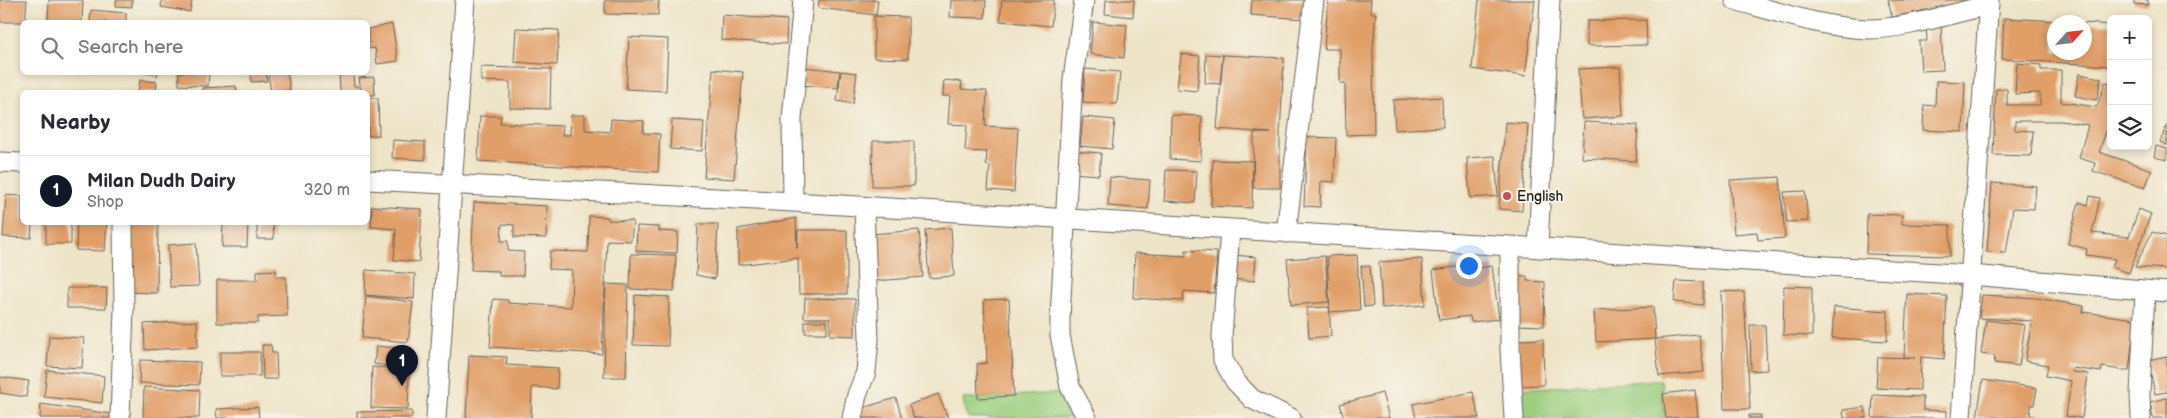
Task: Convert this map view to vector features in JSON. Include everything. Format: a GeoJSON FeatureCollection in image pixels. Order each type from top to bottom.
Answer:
{"type":"FeatureCollection","features":[{"type":"Feature","properties":{"kind":"street"},"geometry":{"type":"LineString","coordinates":[[436,418],[465,0]]}},
{"type":"Feature","properties":{"kind":"street"},"geometry":{"type":"LineString","coordinates":[[793,202],[792,119],[803,0]]}},
{"type":"Feature","properties":{"kind":"street"},"geometry":{"type":"LineString","coordinates":[[1084,0],[1073,79],[1060,335],[1070,387],[1087,418]]}},
{"type":"Feature","properties":{"kind":"street"},"geometry":{"type":"LineString","coordinates":[[1286,233],[1314,0]]}},
{"type":"Feature","properties":{"kind":"street"},"geometry":{"type":"LineString","coordinates":[[1538,248],[1550,0]]}},
{"type":"Feature","properties":{"kind":"street"},"geometry":{"type":"LineString","coordinates":[[1735,0],[1822,22],[1869,29],[1892,27],[1989,2],[1961,418]]}},
{"type":"Feature","properties":{"kind":"street"},"geometry":{"type":"LineString","coordinates":[[0,162],[20,163]]}},
{"type":"Feature","properties":{"kind":"street"},"geometry":{"type":"LineString","coordinates":[[370,180],[793,202],[1510,246],[1971,275],[2167,292]]}},
{"type":"Feature","properties":{"kind":"street"},"geometry":{"type":"LineString","coordinates":[[852,418],[857,395],[866,372],[869,339],[864,207]]}},
{"type":"Feature","properties":{"kind":"street"},"geometry":{"type":"LineString","coordinates":[[120,418],[124,309],[123,225]]}},
{"type":"Feature","properties":{"kind":"street"},"geometry":{"type":"LineString","coordinates":[[1230,230],[1222,336],[1223,360],[1235,381],[1252,399],[1291,418]]}},
{"type":"Feature","properties":{"kind":"street"},"geometry":{"type":"LineString","coordinates":[[1510,246],[1510,349],[1514,418]]}},
{"type":"Feature","properties":{"kind":"street"},"geometry":{"type":"LineString","coordinates":[[2141,418],[2140,394],[2145,291]]}},
{"type":"Feature","properties":{"kind":"green space"},"geometry":{"type":"Polygon","coordinates":[[[1661,380],[1665,418],[1522,418],[1518,389],[1661,380]]]}},
{"type":"Feature","properties":{"kind":"green space"},"geometry":{"type":"Polygon","coordinates":[[[1059,393],[1073,418],[968,418],[963,399],[1059,393]]]}},
{"type":"Feature","properties":{"kind":"building"},"geometry":{"type":"Polygon","coordinates":[[[0,0],[27,0],[25,20],[20,20],[20,22],[0,22],[0,0]]]}},
{"type":"Feature","properties":{"kind":"building"},"geometry":{"type":"Polygon","coordinates":[[[49,0],[83,0],[82,20],[48,20],[49,0]]]}},
{"type":"Feature","properties":{"kind":"building"},"geometry":{"type":"Polygon","coordinates":[[[116,0],[132,0],[132,7],[116,6],[116,0]]]}},
{"type":"Feature","properties":{"kind":"building"},"geometry":{"type":"Polygon","coordinates":[[[162,0],[192,0],[190,12],[161,7],[162,0]]]}},
{"type":"Feature","properties":{"kind":"building"},"geometry":{"type":"Polygon","coordinates":[[[605,0],[659,0],[658,15],[605,14],[605,0]]]}},
{"type":"Feature","properties":{"kind":"building"},"geometry":{"type":"Polygon","coordinates":[[[819,0],[878,0],[876,15],[818,8],[819,0]]]}},
{"type":"Feature","properties":{"kind":"building"},"geometry":{"type":"Polygon","coordinates":[[[951,0],[986,0],[985,18],[950,17],[951,0]]]}},
{"type":"Feature","properties":{"kind":"building"},"geometry":{"type":"Polygon","coordinates":[[[1002,0],[1054,0],[1051,26],[1000,21],[1002,0]]]}},
{"type":"Feature","properties":{"kind":"building"},"geometry":{"type":"Polygon","coordinates":[[[1106,0],[1134,0],[1133,17],[1105,14],[1106,0]]]}},
{"type":"Feature","properties":{"kind":"building"},"geometry":{"type":"Polygon","coordinates":[[[1252,0],[1305,0],[1304,19],[1251,15],[1252,0]]]}},
{"type":"Feature","properties":{"kind":"building"},"geometry":{"type":"Polygon","coordinates":[[[1328,0],[1371,0],[1370,13],[1376,13],[1373,49],[1374,134],[1346,135],[1345,83],[1340,83],[1340,49],[1324,49],[1328,0]]]}},
{"type":"Feature","properties":{"kind":"building"},"geometry":{"type":"Polygon","coordinates":[[[1479,0],[1535,0],[1525,76],[1472,69],[1479,0]]]}},
{"type":"Feature","properties":{"kind":"building"},"geometry":{"type":"Polygon","coordinates":[[[1888,0],[1970,0],[1970,1],[1892,17],[1888,0]]]}},
{"type":"Feature","properties":{"kind":"building"},"geometry":{"type":"Polygon","coordinates":[[[2134,0],[2148,0],[2148,5],[2134,4],[2134,0]]]}},
{"type":"Feature","properties":{"kind":"building"},"geometry":{"type":"Polygon","coordinates":[[[91,10],[126,13],[126,20],[90,20],[91,10]]]}},
{"type":"Feature","properties":{"kind":"building"},"geometry":{"type":"Polygon","coordinates":[[[722,15],[787,20],[786,44],[721,40],[722,15]]]}},
{"type":"Feature","properties":{"kind":"building"},"geometry":{"type":"Polygon","coordinates":[[[874,16],[908,17],[908,59],[874,58],[874,16]]]}},
{"type":"Feature","properties":{"kind":"building"},"geometry":{"type":"Polygon","coordinates":[[[2004,18],[2047,20],[2047,60],[2092,60],[2092,24],[2107,25],[2107,66],[2002,59],[2004,18]]]}},
{"type":"Feature","properties":{"kind":"building"},"geometry":{"type":"Polygon","coordinates":[[[1646,20],[1647,45],[1587,46],[1587,21],[1646,20]]]}},
{"type":"Feature","properties":{"kind":"building"},"geometry":{"type":"Polygon","coordinates":[[[1093,22],[1127,25],[1124,58],[1090,54],[1093,22]]]}},
{"type":"Feature","properties":{"kind":"building"},"geometry":{"type":"Polygon","coordinates":[[[392,24],[398,61],[377,64],[375,48],[370,49],[370,29],[392,24]]]}},
{"type":"Feature","properties":{"kind":"building"},"geometry":{"type":"Polygon","coordinates":[[[1941,25],[1943,70],[1921,71],[1919,41],[1927,41],[1926,26],[1941,25]]]}},
{"type":"Feature","properties":{"kind":"building"},"geometry":{"type":"Polygon","coordinates":[[[516,28],[559,30],[557,65],[514,62],[516,28]]]}},
{"type":"Feature","properties":{"kind":"building"},"geometry":{"type":"Polygon","coordinates":[[[629,37],[668,39],[666,91],[626,89],[629,37]]]}},
{"type":"Feature","properties":{"kind":"building"},"geometry":{"type":"Polygon","coordinates":[[[1181,54],[1200,56],[1197,91],[1177,89],[1181,54]]]}},
{"type":"Feature","properties":{"kind":"building"},"geometry":{"type":"Polygon","coordinates":[[[1206,54],[1223,55],[1220,84],[1205,83],[1206,54]]]}},
{"type":"Feature","properties":{"kind":"building"},"geometry":{"type":"Polygon","coordinates":[[[1223,55],[1284,58],[1280,134],[1280,188],[1253,188],[1254,133],[1271,133],[1217,129],[1223,55]]]}},
{"type":"Feature","properties":{"kind":"building"},"geometry":{"type":"Polygon","coordinates":[[[2017,63],[2041,65],[2041,70],[2061,70],[2061,102],[2097,107],[2105,82],[2107,82],[2107,129],[2099,152],[2152,170],[2145,188],[2093,171],[2095,163],[2079,158],[2088,125],[2061,121],[2015,121],[2015,130],[2033,131],[2031,156],[1993,155],[1996,89],[2007,89],[2007,105],[2040,105],[2040,93],[2015,94],[2017,63]]]}},
{"type":"Feature","properties":{"kind":"building"},"geometry":{"type":"Polygon","coordinates":[[[481,67],[551,69],[550,109],[510,108],[510,82],[481,81],[481,67]]]}},
{"type":"Feature","properties":{"kind":"building"},"geometry":{"type":"Polygon","coordinates":[[[804,67],[840,71],[838,88],[802,85],[804,67]]]}},
{"type":"Feature","properties":{"kind":"building"},"geometry":{"type":"Polygon","coordinates":[[[1620,67],[1623,116],[1582,119],[1578,69],[1620,67]]]}},
{"type":"Feature","properties":{"kind":"building"},"geometry":{"type":"Polygon","coordinates":[[[713,69],[743,72],[734,179],[704,177],[713,69]]]}},
{"type":"Feature","properties":{"kind":"building"},"geometry":{"type":"Polygon","coordinates":[[[1085,69],[1120,72],[1117,104],[1083,102],[1085,69]]]}},
{"type":"Feature","properties":{"kind":"building"},"geometry":{"type":"Polygon","coordinates":[[[841,71],[857,73],[853,104],[837,101],[841,71]]]}},
{"type":"Feature","properties":{"kind":"building"},"geometry":{"type":"Polygon","coordinates":[[[2079,74],[2101,78],[2097,100],[2075,96],[2079,74]]]}},
{"type":"Feature","properties":{"kind":"building"},"geometry":{"type":"Polygon","coordinates":[[[179,75],[209,75],[208,86],[179,85],[179,75]]]}},
{"type":"Feature","properties":{"kind":"building"},"geometry":{"type":"Polygon","coordinates":[[[251,75],[266,75],[267,81],[251,82],[251,75]]]}},
{"type":"Feature","properties":{"kind":"building"},"geometry":{"type":"Polygon","coordinates":[[[268,75],[288,75],[290,90],[271,90],[268,75]]]}},
{"type":"Feature","properties":{"kind":"building"},"geometry":{"type":"Polygon","coordinates":[[[339,75],[353,75],[354,86],[358,86],[358,90],[340,90],[339,75]]]}},
{"type":"Feature","properties":{"kind":"building"},"geometry":{"type":"Polygon","coordinates":[[[374,77],[375,95],[370,95],[370,90],[361,90],[359,78],[374,77]]]}},
{"type":"Feature","properties":{"kind":"building"},"geometry":{"type":"Polygon","coordinates":[[[140,80],[157,82],[156,90],[138,90],[140,80]]]}},
{"type":"Feature","properties":{"kind":"building"},"geometry":{"type":"Polygon","coordinates":[[[944,80],[962,82],[961,89],[987,91],[985,126],[1018,128],[1014,192],[988,190],[990,166],[986,165],[987,152],[965,151],[967,125],[948,124],[950,96],[943,96],[944,80]]]}},
{"type":"Feature","properties":{"kind":"building"},"geometry":{"type":"Polygon","coordinates":[[[1936,81],[1965,82],[1963,132],[1923,130],[1924,105],[1935,106],[1936,81]]]}},
{"type":"Feature","properties":{"kind":"building"},"geometry":{"type":"Polygon","coordinates":[[[236,86],[237,90],[203,90],[203,88],[236,86]]]}},
{"type":"Feature","properties":{"kind":"building"},"geometry":{"type":"Polygon","coordinates":[[[1442,97],[1443,127],[1395,130],[1393,100],[1442,97]]]}},
{"type":"Feature","properties":{"kind":"building"},"geometry":{"type":"Polygon","coordinates":[[[370,98],[378,98],[379,135],[370,136],[370,98]]]}},
{"type":"Feature","properties":{"kind":"building"},"geometry":{"type":"Polygon","coordinates":[[[571,115],[585,115],[585,130],[610,132],[611,119],[644,121],[643,133],[660,134],[658,172],[478,161],[480,116],[501,116],[500,123],[563,126],[562,135],[570,135],[571,115]]]}},
{"type":"Feature","properties":{"kind":"building"},"geometry":{"type":"Polygon","coordinates":[[[1171,115],[1202,116],[1201,161],[1170,159],[1171,115]]]}},
{"type":"Feature","properties":{"kind":"building"},"geometry":{"type":"Polygon","coordinates":[[[1083,117],[1115,120],[1112,149],[1080,146],[1083,117]]]}},
{"type":"Feature","properties":{"kind":"building"},"geometry":{"type":"Polygon","coordinates":[[[672,120],[704,122],[702,151],[670,149],[672,120]]]}},
{"type":"Feature","properties":{"kind":"building"},"geometry":{"type":"Polygon","coordinates":[[[1505,122],[1528,124],[1522,211],[1499,209],[1505,122]]]}},
{"type":"Feature","properties":{"kind":"building"},"geometry":{"type":"Polygon","coordinates":[[[1584,122],[1638,125],[1636,161],[1582,158],[1584,122]]]}},
{"type":"Feature","properties":{"kind":"building"},"geometry":{"type":"Polygon","coordinates":[[[2167,125],[2167,145],[2160,142],[2167,125]]]}},
{"type":"Feature","properties":{"kind":"building"},"geometry":{"type":"Polygon","coordinates":[[[1307,137],[1336,138],[1334,182],[1321,181],[1320,207],[1304,206],[1307,137]]]}},
{"type":"Feature","properties":{"kind":"building"},"geometry":{"type":"Polygon","coordinates":[[[393,140],[425,142],[425,160],[392,158],[393,140]]]}},
{"type":"Feature","properties":{"kind":"building"},"geometry":{"type":"Polygon","coordinates":[[[873,141],[914,141],[914,186],[872,186],[873,141]]]}},
{"type":"Feature","properties":{"kind":"building"},"geometry":{"type":"Polygon","coordinates":[[[2156,146],[2167,149],[2167,160],[2154,157],[2156,146]]]}},
{"type":"Feature","properties":{"kind":"building"},"geometry":{"type":"Polygon","coordinates":[[[1073,151],[1101,153],[1099,175],[1071,173],[1073,151]]]}},
{"type":"Feature","properties":{"kind":"building"},"geometry":{"type":"Polygon","coordinates":[[[1495,156],[1498,196],[1470,198],[1467,158],[1495,156]]]}},
{"type":"Feature","properties":{"kind":"building"},"geometry":{"type":"Polygon","coordinates":[[[1213,160],[1253,161],[1252,208],[1211,206],[1213,160]]]}},
{"type":"Feature","properties":{"kind":"building"},"geometry":{"type":"Polygon","coordinates":[[[1166,170],[1197,171],[1195,203],[1164,201],[1166,170]]]}},
{"type":"Feature","properties":{"kind":"building"},"geometry":{"type":"Polygon","coordinates":[[[1110,177],[1150,180],[1148,209],[1108,206],[1110,177]]]}},
{"type":"Feature","properties":{"kind":"building"},"geometry":{"type":"Polygon","coordinates":[[[1780,177],[1785,238],[1758,240],[1757,232],[1734,234],[1730,180],[1780,177]]]}},
{"type":"Feature","properties":{"kind":"building"},"geometry":{"type":"Polygon","coordinates":[[[1992,183],[2036,186],[2034,209],[2013,208],[2006,253],[1987,252],[1992,183]]]}},
{"type":"Feature","properties":{"kind":"building"},"geometry":{"type":"Polygon","coordinates":[[[1805,191],[1808,221],[1787,222],[1784,192],[1805,191]]]}},
{"type":"Feature","properties":{"kind":"building"},"geometry":{"type":"Polygon","coordinates":[[[6,195],[20,196],[20,225],[32,225],[31,238],[3,237],[6,195]]]}},
{"type":"Feature","properties":{"kind":"building"},"geometry":{"type":"Polygon","coordinates":[[[2090,196],[2100,198],[2092,233],[2129,237],[2139,209],[2151,214],[2129,273],[2112,267],[2115,259],[2086,255],[2087,249],[2068,244],[2079,202],[2088,205],[2090,196]]]}},
{"type":"Feature","properties":{"kind":"building"},"geometry":{"type":"Polygon","coordinates":[[[474,202],[547,206],[546,238],[514,237],[514,225],[502,224],[501,241],[508,241],[508,251],[524,252],[523,276],[499,276],[499,271],[471,270],[474,202]]]}},
{"type":"Feature","properties":{"kind":"building"},"geometry":{"type":"Polygon","coordinates":[[[372,206],[422,209],[419,262],[394,260],[396,229],[371,227],[372,206]]]}},
{"type":"Feature","properties":{"kind":"building"},"geometry":{"type":"Polygon","coordinates":[[[1867,214],[1902,215],[1902,224],[1950,225],[1950,256],[1866,254],[1867,214]]]}},
{"type":"Feature","properties":{"kind":"building"},"geometry":{"type":"Polygon","coordinates":[[[589,216],[608,217],[608,220],[633,221],[631,241],[607,240],[602,354],[490,347],[493,299],[508,300],[508,303],[571,307],[572,270],[549,269],[550,251],[588,252],[589,216]]]}},
{"type":"Feature","properties":{"kind":"building"},"geometry":{"type":"Polygon","coordinates":[[[796,218],[797,248],[798,230],[847,230],[847,294],[799,294],[798,258],[738,265],[738,229],[796,218]]]}},
{"type":"Feature","properties":{"kind":"building"},"geometry":{"type":"Polygon","coordinates":[[[698,224],[718,224],[715,279],[696,275],[698,224]]]}},
{"type":"Feature","properties":{"kind":"building"},"geometry":{"type":"Polygon","coordinates":[[[46,225],[71,225],[71,244],[46,244],[46,225]]]}},
{"type":"Feature","properties":{"kind":"building"},"geometry":{"type":"Polygon","coordinates":[[[77,225],[107,225],[105,251],[76,250],[77,225]]]}},
{"type":"Feature","properties":{"kind":"building"},"geometry":{"type":"Polygon","coordinates":[[[127,225],[158,225],[157,293],[126,292],[127,225]]]}},
{"type":"Feature","properties":{"kind":"building"},"geometry":{"type":"Polygon","coordinates":[[[223,225],[248,225],[247,247],[222,247],[223,225]]]}},
{"type":"Feature","properties":{"kind":"building"},"geometry":{"type":"Polygon","coordinates":[[[257,225],[273,225],[274,239],[257,239],[257,225]]]}},
{"type":"Feature","properties":{"kind":"building"},"geometry":{"type":"Polygon","coordinates":[[[637,226],[659,227],[659,231],[678,232],[677,253],[636,251],[637,226]]]}},
{"type":"Feature","properties":{"kind":"building"},"geometry":{"type":"Polygon","coordinates":[[[951,228],[954,276],[929,278],[925,230],[951,228]]]}},
{"type":"Feature","properties":{"kind":"building"},"geometry":{"type":"Polygon","coordinates":[[[919,230],[923,277],[876,281],[872,234],[919,230]]]}},
{"type":"Feature","properties":{"kind":"building"},"geometry":{"type":"Polygon","coordinates":[[[2152,232],[2167,236],[2167,269],[2135,267],[2152,232]]]}},
{"type":"Feature","properties":{"kind":"building"},"geometry":{"type":"Polygon","coordinates":[[[196,243],[199,286],[170,287],[168,245],[196,243]]]}},
{"type":"Feature","properties":{"kind":"building"},"geometry":{"type":"Polygon","coordinates":[[[1186,250],[1217,252],[1214,293],[1184,291],[1183,301],[1133,298],[1135,253],[1186,256],[1186,250]]]}},
{"type":"Feature","properties":{"kind":"building"},"geometry":{"type":"Polygon","coordinates":[[[631,254],[676,255],[674,291],[630,289],[631,254]]]}},
{"type":"Feature","properties":{"kind":"building"},"geometry":{"type":"Polygon","coordinates":[[[1233,255],[1256,257],[1254,281],[1232,279],[1233,255]]]}},
{"type":"Feature","properties":{"kind":"building"},"geometry":{"type":"Polygon","coordinates":[[[1357,255],[1360,310],[1330,312],[1327,256],[1357,255]]]}},
{"type":"Feature","properties":{"kind":"building"},"geometry":{"type":"Polygon","coordinates":[[[1325,256],[1329,302],[1291,305],[1287,259],[1325,256]]]}},
{"type":"Feature","properties":{"kind":"building"},"geometry":{"type":"Polygon","coordinates":[[[1422,259],[1425,305],[1382,308],[1379,262],[1422,259]]]}},
{"type":"Feature","properties":{"kind":"building"},"geometry":{"type":"Polygon","coordinates":[[[1361,266],[1370,266],[1373,306],[1364,307],[1361,266]]]}},
{"type":"Feature","properties":{"kind":"building"},"geometry":{"type":"Polygon","coordinates":[[[1463,266],[1464,270],[1492,266],[1499,319],[1471,322],[1470,316],[1439,320],[1433,270],[1463,266]]]}},
{"type":"Feature","properties":{"kind":"building"},"geometry":{"type":"Polygon","coordinates":[[[276,270],[276,277],[286,277],[287,316],[258,317],[258,323],[217,323],[217,280],[257,280],[257,271],[276,270]]]}},
{"type":"Feature","properties":{"kind":"building"},"geometry":{"type":"Polygon","coordinates":[[[366,270],[415,274],[414,299],[365,295],[366,270]]]}},
{"type":"Feature","properties":{"kind":"building"},"geometry":{"type":"Polygon","coordinates":[[[1517,276],[1527,276],[1527,281],[1545,282],[1544,326],[1516,325],[1517,276]]]}},
{"type":"Feature","properties":{"kind":"building"},"geometry":{"type":"Polygon","coordinates":[[[1676,281],[1703,282],[1703,305],[1674,302],[1676,281]]]}},
{"type":"Feature","properties":{"kind":"building"},"geometry":{"type":"Polygon","coordinates":[[[606,284],[628,285],[626,377],[604,377],[606,284]]]}},
{"type":"Feature","properties":{"kind":"building"},"geometry":{"type":"Polygon","coordinates":[[[1784,286],[1812,287],[1812,336],[1783,335],[1784,286]]]}},
{"type":"Feature","properties":{"kind":"building"},"geometry":{"type":"Polygon","coordinates":[[[67,288],[107,288],[106,308],[67,308],[67,288]]]}},
{"type":"Feature","properties":{"kind":"building"},"geometry":{"type":"Polygon","coordinates":[[[1721,291],[1744,292],[1750,409],[1724,409],[1721,291]]]}},
{"type":"Feature","properties":{"kind":"building"},"geometry":{"type":"Polygon","coordinates":[[[1907,294],[1947,296],[1944,359],[1921,357],[1920,390],[1876,388],[1878,357],[1915,358],[1904,357],[1907,294]]]}},
{"type":"Feature","properties":{"kind":"building"},"geometry":{"type":"Polygon","coordinates":[[[635,295],[669,297],[668,346],[633,345],[635,295]]]}},
{"type":"Feature","properties":{"kind":"building"},"geometry":{"type":"Polygon","coordinates":[[[1982,295],[2036,298],[2084,306],[2083,312],[2135,319],[2129,371],[2102,367],[2101,372],[2073,368],[2072,372],[2088,374],[2082,418],[2066,416],[2071,381],[2046,376],[2048,365],[2025,361],[2032,321],[1979,318],[1982,295]]]}},
{"type":"Feature","properties":{"kind":"building"},"geometry":{"type":"Polygon","coordinates":[[[366,296],[413,302],[408,342],[362,338],[366,296]]]}},
{"type":"Feature","properties":{"kind":"building"},"geometry":{"type":"Polygon","coordinates":[[[805,298],[855,299],[855,336],[830,335],[830,318],[804,318],[805,298]]]}},
{"type":"Feature","properties":{"kind":"building"},"geometry":{"type":"Polygon","coordinates":[[[1009,299],[1014,396],[978,398],[977,364],[987,363],[984,300],[1009,299]]]}},
{"type":"Feature","properties":{"kind":"building"},"geometry":{"type":"Polygon","coordinates":[[[1329,307],[1331,336],[1309,338],[1307,308],[1329,307]]]}},
{"type":"Feature","properties":{"kind":"building"},"geometry":{"type":"Polygon","coordinates":[[[1653,307],[1655,339],[1596,342],[1594,310],[1653,307]]]}},
{"type":"Feature","properties":{"kind":"building"},"geometry":{"type":"Polygon","coordinates":[[[1834,307],[1888,311],[1887,341],[1832,338],[1834,307]]]}},
{"type":"Feature","properties":{"kind":"building"},"geometry":{"type":"Polygon","coordinates":[[[1986,320],[2025,325],[2019,366],[1994,363],[1995,356],[1981,354],[1986,320]]]}},
{"type":"Feature","properties":{"kind":"building"},"geometry":{"type":"Polygon","coordinates":[[[197,321],[198,347],[145,350],[144,324],[197,321]]]}},
{"type":"Feature","properties":{"kind":"building"},"geometry":{"type":"Polygon","coordinates":[[[805,321],[827,321],[827,333],[805,333],[805,321]]]}},
{"type":"Feature","properties":{"kind":"building"},"geometry":{"type":"Polygon","coordinates":[[[1750,325],[1765,325],[1767,370],[1751,371],[1750,325]]]}},
{"type":"Feature","properties":{"kind":"building"},"geometry":{"type":"Polygon","coordinates":[[[1699,335],[1704,372],[1659,376],[1655,339],[1699,335]]]}},
{"type":"Feature","properties":{"kind":"building"},"geometry":{"type":"Polygon","coordinates":[[[49,336],[84,338],[82,368],[47,366],[49,336]]]}},
{"type":"Feature","properties":{"kind":"building"},"geometry":{"type":"Polygon","coordinates":[[[1543,339],[1544,385],[1520,386],[1518,340],[1543,339]]]}},
{"type":"Feature","properties":{"kind":"building"},"geometry":{"type":"Polygon","coordinates":[[[262,345],[271,345],[272,353],[276,353],[277,379],[263,379],[262,345]]]}},
{"type":"Feature","properties":{"kind":"building"},"geometry":{"type":"Polygon","coordinates":[[[376,346],[410,349],[408,409],[371,408],[372,367],[406,368],[374,364],[376,346]]]}},
{"type":"Feature","properties":{"kind":"building"},"geometry":{"type":"Polygon","coordinates":[[[220,352],[260,352],[260,376],[220,376],[220,352]]]}},
{"type":"Feature","properties":{"kind":"building"},"geometry":{"type":"Polygon","coordinates":[[[469,355],[507,357],[506,365],[558,368],[557,389],[532,387],[531,418],[466,418],[469,355]]]}},
{"type":"Feature","properties":{"kind":"building"},"geometry":{"type":"Polygon","coordinates":[[[2167,356],[2167,392],[2155,394],[2148,360],[2167,356]]]}},
{"type":"Feature","properties":{"kind":"building"},"geometry":{"type":"Polygon","coordinates":[[[140,360],[200,362],[199,385],[139,383],[140,360]]]}},
{"type":"Feature","properties":{"kind":"building"},"geometry":{"type":"Polygon","coordinates":[[[47,370],[104,376],[102,403],[44,397],[47,370]]]}},
{"type":"Feature","properties":{"kind":"building"},"geometry":{"type":"Polygon","coordinates":[[[0,377],[29,381],[26,397],[0,393],[0,377]]]}},
{"type":"Feature","properties":{"kind":"building"},"geometry":{"type":"Polygon","coordinates":[[[1983,380],[2037,388],[2034,405],[2031,405],[2030,415],[2040,418],[1977,417],[1983,380]]]}},
{"type":"Feature","properties":{"kind":"building"},"geometry":{"type":"Polygon","coordinates":[[[144,387],[200,390],[199,418],[143,418],[144,387]]]}},
{"type":"Feature","properties":{"kind":"building"},"geometry":{"type":"Polygon","coordinates":[[[1695,390],[1698,417],[1666,418],[1663,394],[1695,390]]]}},
{"type":"Feature","properties":{"kind":"building"},"geometry":{"type":"Polygon","coordinates":[[[1473,392],[1479,418],[1416,418],[1413,404],[1473,392]]]}},
{"type":"Feature","properties":{"kind":"building"},"geometry":{"type":"Polygon","coordinates":[[[1382,393],[1389,418],[1344,418],[1340,404],[1382,393]]]}},
{"type":"Feature","properties":{"kind":"building"},"geometry":{"type":"Polygon","coordinates":[[[938,394],[948,418],[914,418],[909,405],[938,394]]]}},
{"type":"Feature","properties":{"kind":"building"},"geometry":{"type":"Polygon","coordinates":[[[1873,395],[1923,397],[1923,410],[1947,411],[1947,418],[1872,418],[1873,395]]]}},
{"type":"Feature","properties":{"kind":"building"},"geometry":{"type":"Polygon","coordinates":[[[896,398],[902,418],[861,418],[859,409],[896,398]]]}},
{"type":"Feature","properties":{"kind":"building"},"geometry":{"type":"Polygon","coordinates":[[[2167,398],[2167,418],[2153,418],[2150,402],[2167,398]]]}},
{"type":"Feature","properties":{"kind":"building"},"geometry":{"type":"Polygon","coordinates":[[[41,404],[112,414],[112,418],[40,418],[41,404]]]}},
{"type":"Feature","properties":{"kind":"building"},"geometry":{"type":"Polygon","coordinates":[[[258,407],[259,418],[217,418],[216,409],[258,407]]]}},
{"type":"Feature","properties":{"kind":"building"},"geometry":{"type":"Polygon","coordinates":[[[1865,407],[1866,418],[1844,418],[1843,410],[1865,407]]]}},
{"type":"Feature","properties":{"kind":"building"},"geometry":{"type":"Polygon","coordinates":[[[412,411],[412,418],[357,418],[357,412],[412,411]]]}},
{"type":"Feature","properties":{"kind":"building"},"geometry":{"type":"Polygon","coordinates":[[[1749,415],[1761,415],[1761,418],[1749,418],[1749,415]]]}},
{"type":"Feature","properties":{"kind":"place","name":"English"},"geometry":{"type":"Point","coordinates":[1507,196]}},
{"type":"Feature","properties":{"kind":"place","name":"Milan Dudh Dairy"},"geometry":{"type":"Point","coordinates":[402,386]}}]}
